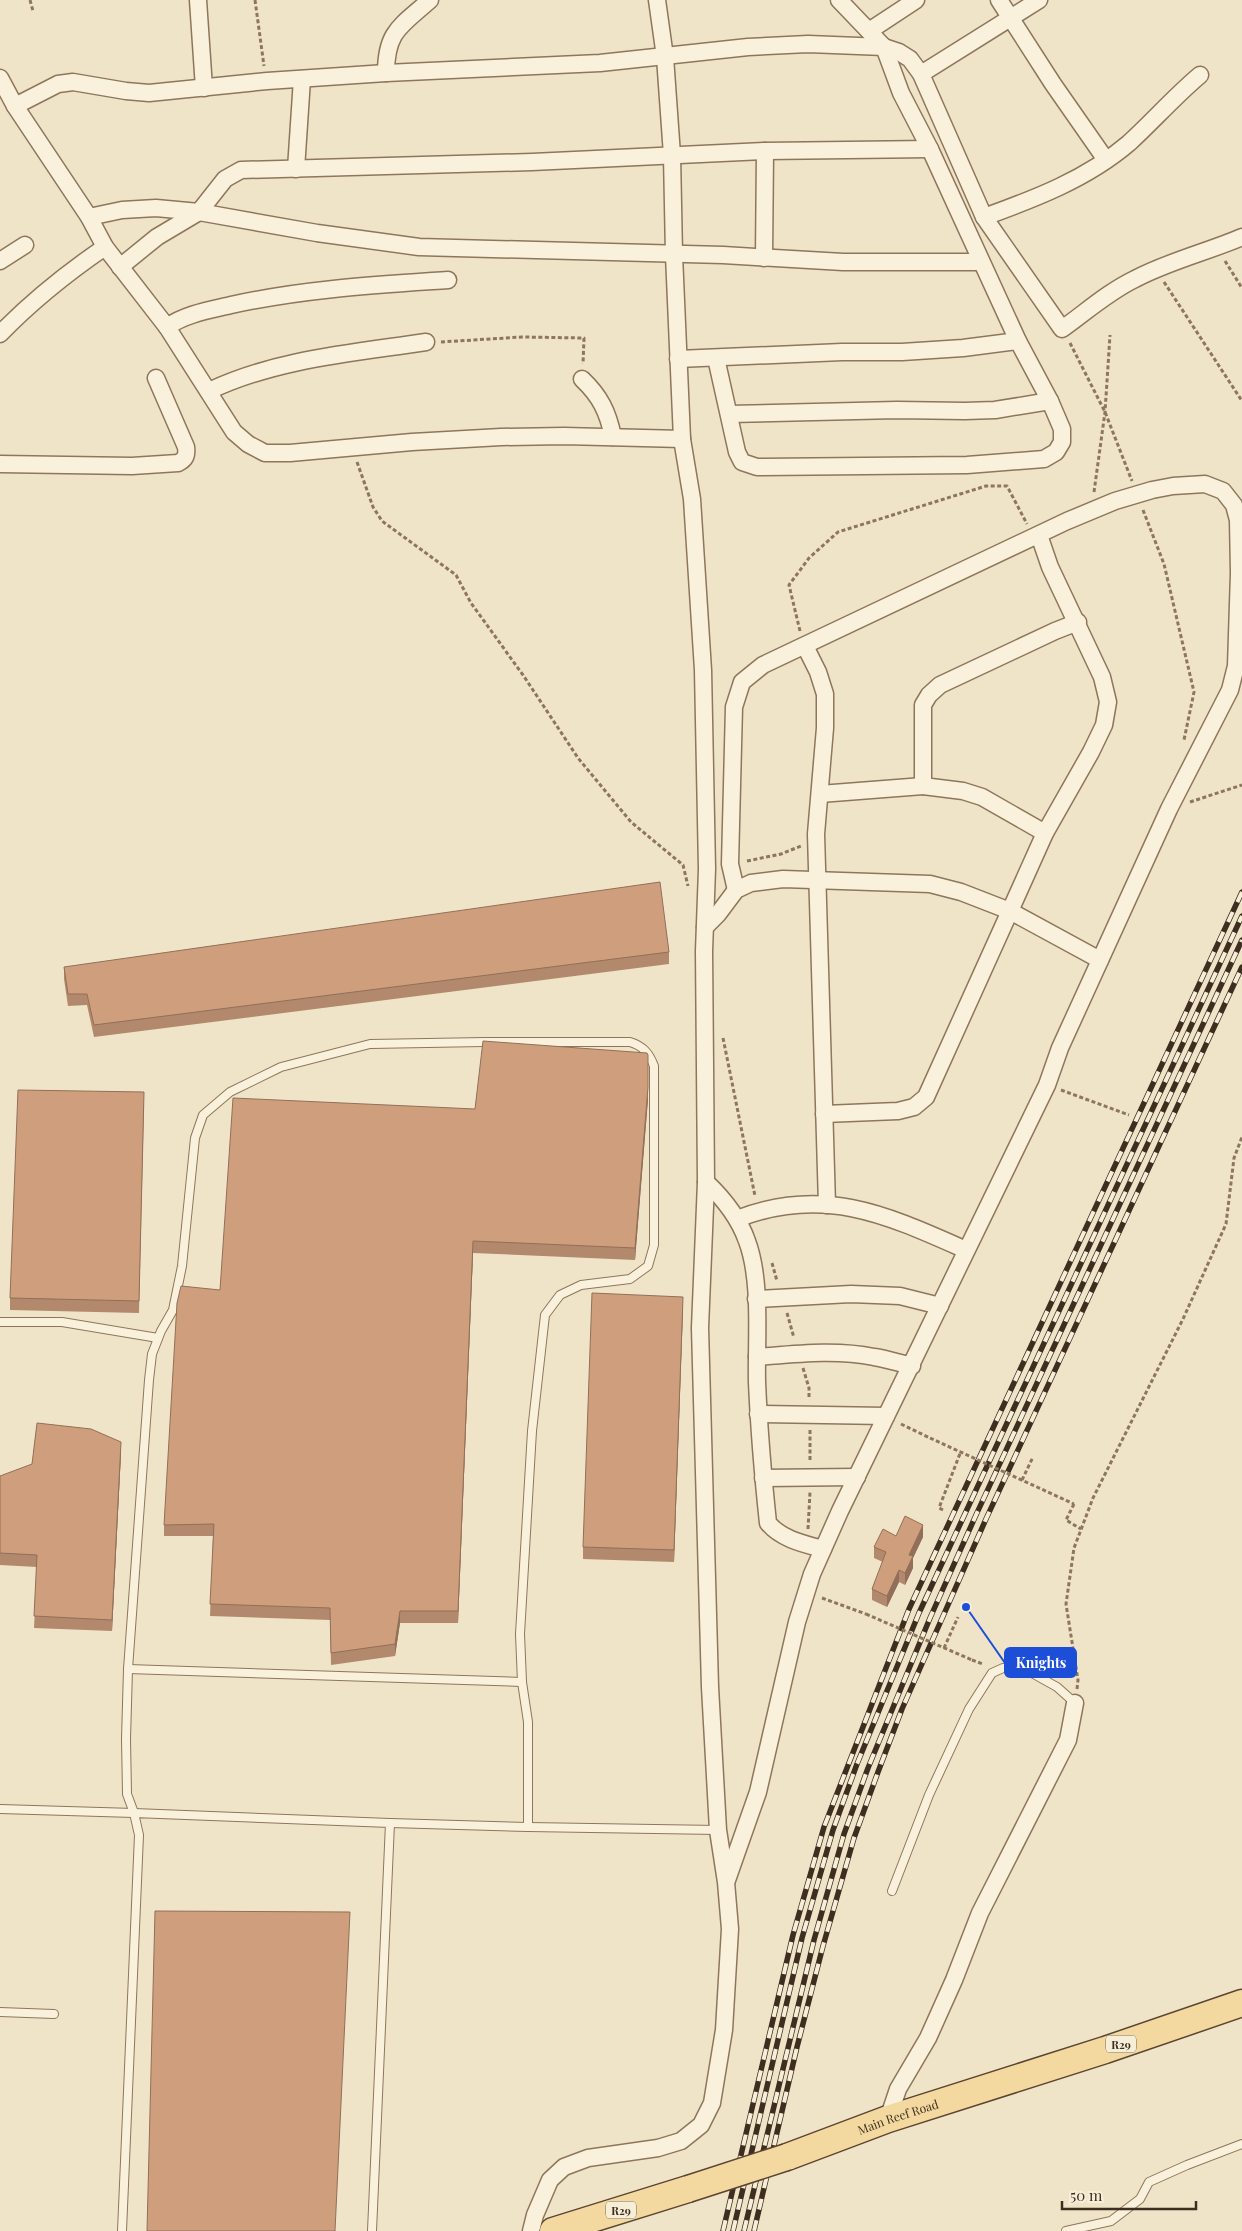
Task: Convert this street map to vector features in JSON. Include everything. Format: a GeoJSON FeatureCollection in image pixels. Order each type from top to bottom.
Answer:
{"type":"FeatureCollection","features":[{"type":"Feature","properties":{"kind":"main road","name":"Main Reef Road"},"geometry":{"type":"LineString","coordinates":[[553,2231],[787,2157],[888,2119],[1105,2050],[1242,2003]]}},
{"type":"Feature","properties":{"kind":"street"},"geometry":{"type":"LineString","coordinates":[[198,0],[204,88]]}},
{"type":"Feature","properties":{"kind":"street"},"geometry":{"type":"LineString","coordinates":[[386,73],[386,55],[389,41],[396,30],[430,0]]}},
{"type":"Feature","properties":{"kind":"street"},"geometry":{"type":"LineString","coordinates":[[531,2231],[535,2215],[550,2180],[564,2167],[588,2158],[658,2148],[681,2141],[701,2125],[712,2103],[724,2030],[730,1929],[726,1882],[718,1830],[710,1687],[700,1328],[706,1182],[705,926],[707,869],[703,670],[692,499],[682,439],[674,255],[672,155],[665,57],[656,0]]}},
{"type":"Feature","properties":{"kind":"street"},"geometry":{"type":"LineString","coordinates":[[716,358],[737,452],[742,462],[748,465],[767,467],[966,465],[1044,459],[1056,452],[1062,442],[1062,429],[1050,401],[1018,341],[930,149],[901,93],[884,47],[840,0]]}},
{"type":"Feature","properties":{"kind":"street"},"geometry":{"type":"LineString","coordinates":[[869,31],[916,0]]}},
{"type":"Feature","properties":{"kind":"street"},"geometry":{"type":"LineString","coordinates":[[999,0],[1053,84],[1106,160]]}},
{"type":"Feature","properties":{"kind":"street"},"geometry":{"type":"LineString","coordinates":[[921,74],[1040,0]]}},
{"type":"Feature","properties":{"kind":"street"},"geometry":{"type":"LineString","coordinates":[[16,106],[58,84],[73,82],[149,93],[266,81],[386,73],[600,63],[748,47],[800,45],[884,47],[899,52],[910,59],[921,74],[984,217],[1062,329],[1107,295],[1156,268],[1242,237]]}},
{"type":"Feature","properties":{"kind":"street"},"geometry":{"type":"LineString","coordinates":[[984,217],[1038,197],[1106,160],[1129,143],[1200,75]]}},
{"type":"Feature","properties":{"kind":"street"},"geometry":{"type":"LineString","coordinates":[[0,78],[16,106],[89,217],[104,247],[167,327],[234,432],[248,444],[265,453],[290,453],[501,437],[682,439]]}},
{"type":"Feature","properties":{"kind":"street"},"geometry":{"type":"LineString","coordinates":[[296,169],[302,79]]}},
{"type":"Feature","properties":{"kind":"street"},"geometry":{"type":"LineString","coordinates":[[120,267],[157,237],[199,212],[225,179],[241,170],[532,162],[765,151],[930,149]]}},
{"type":"Feature","properties":{"kind":"street"},"geometry":{"type":"LineString","coordinates":[[764,258],[765,151]]}},
{"type":"Feature","properties":{"kind":"street"},"geometry":{"type":"LineString","coordinates":[[89,217],[122,210],[156,208],[199,212],[317,233],[410,246],[843,262],[981,262]]}},
{"type":"Feature","properties":{"kind":"street"},"geometry":{"type":"LineString","coordinates":[[0,261],[25,245]]}},
{"type":"Feature","properties":{"kind":"street"},"geometry":{"type":"LineString","coordinates":[[0,334],[18,315],[75,267],[104,247]]}},
{"type":"Feature","properties":{"kind":"street"},"geometry":{"type":"LineString","coordinates":[[167,327],[175,321],[256,300],[348,286],[448,280]]}},
{"type":"Feature","properties":{"kind":"street"},"geometry":{"type":"LineString","coordinates":[[678,359],[842,352],[902,352],[963,348],[1018,341]]}},
{"type":"Feature","properties":{"kind":"street"},"geometry":{"type":"LineString","coordinates":[[209,391],[236,378],[287,364],[426,342]]}},
{"type":"Feature","properties":{"kind":"street"},"geometry":{"type":"LineString","coordinates":[[0,464],[132,466],[178,463],[184,460],[187,455],[186,447],[156,378]]}},
{"type":"Feature","properties":{"kind":"street"},"geometry":{"type":"LineString","coordinates":[[582,379],[595,392],[605,407],[613,437]]}},
{"type":"Feature","properties":{"kind":"street"},"geometry":{"type":"LineString","coordinates":[[729,414],[897,410],[965,412],[995,410],[1050,401]]}},
{"type":"Feature","properties":{"kind":"street"},"geometry":{"type":"LineString","coordinates":[[726,1882],[758,1792],[797,1622],[812,1574],[886,1416],[912,1366],[966,1250],[1047,1085],[1060,1048],[1169,809],[1230,690],[1236,666],[1238,520],[1234,505],[1223,491],[1205,484],[1173,486],[1137,494],[1092,510],[763,665],[742,682],[734,708],[730,864],[736,890]]}},
{"type":"Feature","properties":{"kind":"street"},"geometry":{"type":"LineString","coordinates":[[824,1114],[898,1111],[914,1107],[926,1097],[1045,833],[1091,752],[1104,725],[1108,702],[1102,677],[1078,622],[1050,567],[1039,535]]}},
{"type":"Feature","properties":{"kind":"street"},"geometry":{"type":"LineString","coordinates":[[923,786],[923,705],[929,695],[940,685],[1048,634],[1078,622]]}},
{"type":"Feature","properties":{"kind":"street"},"geometry":{"type":"LineString","coordinates":[[805,646],[818,672],[825,694],[825,728],[816,834],[827,1205]]}},
{"type":"Feature","properties":{"kind":"street"},"geometry":{"type":"LineString","coordinates":[[820,794],[923,786],[963,791],[982,797],[1045,833]]}},
{"type":"Feature","properties":{"kind":"street"},"geometry":{"type":"LineString","coordinates":[[705,926],[718,914],[736,890],[751,883],[783,879],[930,884],[961,892],[1010,911],[1100,960]]}},
{"type":"Feature","properties":{"kind":"street"},"geometry":{"type":"LineString","coordinates":[[706,1182],[722,1198],[737,1219],[747,1241],[755,1271],[758,1414],[768,1523],[775,1531],[784,1536],[823,1549]]}},
{"type":"Feature","properties":{"kind":"street"},"geometry":{"type":"LineString","coordinates":[[737,1219],[758,1211],[790,1206],[827,1205],[858,1208],[887,1216],[966,1250]]}},
{"type":"Feature","properties":{"kind":"street"},"geometry":{"type":"LineString","coordinates":[[756,1299],[851,1294],[900,1296],[940,1306]]}},
{"type":"Feature","properties":{"kind":"street"},"geometry":{"type":"LineString","coordinates":[[757,1357],[799,1353],[832,1353],[873,1356],[912,1366]]}},
{"type":"Feature","properties":{"kind":"street"},"geometry":{"type":"LineString","coordinates":[[758,1414],[886,1416]]}},
{"type":"Feature","properties":{"kind":"street"},"geometry":{"type":"LineString","coordinates":[[764,1478],[857,1477]]}},
{"type":"Feature","properties":{"kind":"street"},"geometry":{"type":"LineString","coordinates":[[888,2119],[898,2089],[932,2030],[980,1913],[1068,1740],[1075,1703]]}},
{"type":"Feature","properties":{"kind":"lane"},"geometry":{"type":"LineString","coordinates":[[122,2231],[139,1836],[134,1813],[127,1794],[128,1669],[152,1354],[173,1310],[182,1266],[196,1138],[203,1114],[230,1092],[281,1067],[370,1044],[484,1042],[620,1042],[641,1046],[650,1056],[654,1066],[654,1244],[648,1266],[630,1279],[581,1285],[560,1295],[545,1315],[531,1441],[520,1634],[522,1682],[528,1722],[528,1827]]}},
{"type":"Feature","properties":{"kind":"lane"},"geometry":{"type":"LineString","coordinates":[[0,1322],[62,1322],[158,1338]]}},
{"type":"Feature","properties":{"kind":"lane"},"geometry":{"type":"LineString","coordinates":[[892,1890],[928,1795],[970,1709],[992,1673],[1003,1668],[1023,1668],[1057,1686],[1075,1703]]}},
{"type":"Feature","properties":{"kind":"lane"},"geometry":{"type":"LineString","coordinates":[[128,1669],[522,1682]]}},
{"type":"Feature","properties":{"kind":"lane"},"geometry":{"type":"LineString","coordinates":[[0,1809],[390,1823],[718,1830]]}},
{"type":"Feature","properties":{"kind":"lane"},"geometry":{"type":"LineString","coordinates":[[372,2231],[390,1823]]}},
{"type":"Feature","properties":{"kind":"lane"},"geometry":{"type":"LineString","coordinates":[[0,2012],[54,2014]]}},
{"type":"Feature","properties":{"kind":"lane"},"geometry":{"type":"LineString","coordinates":[[1066,2231],[1111,2221],[1140,2199],[1149,2182],[1186,2165],[1242,2144]]}},
{"type":"Feature","properties":{"kind":"path"},"geometry":{"type":"LineString","coordinates":[[30,0],[33,11]]}},
{"type":"Feature","properties":{"kind":"path"},"geometry":{"type":"LineString","coordinates":[[255,0],[266,81]]}},
{"type":"Feature","properties":{"kind":"path"},"geometry":{"type":"LineString","coordinates":[[1217,247],[1242,288]]}},
{"type":"Feature","properties":{"kind":"path"},"geometry":{"type":"LineString","coordinates":[[1156,268],[1242,401]]}},
{"type":"Feature","properties":{"kind":"path"},"geometry":{"type":"LineString","coordinates":[[1062,329],[1105,412],[1164,564],[1194,692],[1183,746]]}},
{"type":"Feature","properties":{"kind":"path"},"geometry":{"type":"LineString","coordinates":[[1092,510],[1105,412],[1110,335]]}},
{"type":"Feature","properties":{"kind":"path"},"geometry":{"type":"LineString","coordinates":[[426,342],[522,337],[584,338],[582,379]]}},
{"type":"Feature","properties":{"kind":"path"},"geometry":{"type":"LineString","coordinates":[[351,448],[373,506],[382,521],[456,575],[471,603],[523,675],[578,758],[631,822],[683,865],[689,890]]}},
{"type":"Feature","properties":{"kind":"path"},"geometry":{"type":"LineString","coordinates":[[805,646],[795,615],[789,585],[809,558],[838,532],[986,486],[1007,486],[1026,522],[1039,535]]}},
{"type":"Feature","properties":{"kind":"path"},"geometry":{"type":"LineString","coordinates":[[1169,809],[1242,785]]}},
{"type":"Feature","properties":{"kind":"path"},"geometry":{"type":"LineString","coordinates":[[730,864],[781,854],[804,844],[816,834]]}},
{"type":"Feature","properties":{"kind":"path"},"geometry":{"type":"LineString","coordinates":[[1047,1085],[1129,1115]]}},
{"type":"Feature","properties":{"kind":"path"},"geometry":{"type":"LineString","coordinates":[[1075,1703],[1078,1680],[1066,1604],[1074,1548],[1093,1498],[1184,1319],[1226,1224],[1234,1158],[1242,1137]]}},
{"type":"Feature","properties":{"kind":"path"},"geometry":{"type":"LineString","coordinates":[[910,1429],[962,1451],[1074,1504],[1066,1520],[1081,1530]]}},
{"type":"Feature","properties":{"kind":"path"},"geometry":{"type":"LineString","coordinates":[[941,1509],[962,1451]]}},
{"type":"Feature","properties":{"kind":"path"},"geometry":{"type":"LineString","coordinates":[[1022,1480],[1033,1457]]}},
{"type":"Feature","properties":{"kind":"path"},"geometry":{"type":"LineString","coordinates":[[824,1599],[972,1660]]}},
{"type":"Feature","properties":{"kind":"path"},"geometry":{"type":"LineString","coordinates":[[944,1648],[958,1617]]}},
{"type":"Feature","properties":{"kind":"building"},"geometry":{"type":"Polygon","coordinates":[[[660,882],[669,952],[94,1025],[87,994],[68,994],[64,967],[660,882]]]}},
{"type":"Feature","properties":{"kind":"building"},"geometry":{"type":"Polygon","coordinates":[[[483,1041],[647,1053],[648,1087],[635,1248],[473,1241],[458,1611],[400,1611],[395,1644],[331,1653],[330,1608],[210,1604],[214,1524],[164,1525],[177,1303],[181,1286],[220,1290],[233,1098],[475,1109],[483,1041]]]}},
{"type":"Feature","properties":{"kind":"building"},"geometry":{"type":"Polygon","coordinates":[[[18,1090],[144,1092],[139,1301],[10,1298],[18,1090]]]}},
{"type":"Feature","properties":{"kind":"building"},"geometry":{"type":"Polygon","coordinates":[[[592,1293],[683,1297],[674,1550],[583,1547],[592,1293]]]}},
{"type":"Feature","properties":{"kind":"building"},"geometry":{"type":"Polygon","coordinates":[[[37,1423],[91,1429],[121,1442],[112,1620],[34,1616],[37,1555],[0,1553],[0,1476],[32,1464],[37,1423]]]}},
{"type":"Feature","properties":{"kind":"building"},"geometry":{"type":"Polygon","coordinates":[[[905,1516],[923,1525],[909,1555],[913,1556],[905,1573],[899,1570],[887,1596],[872,1589],[886,1552],[874,1547],[883,1529],[896,1536],[905,1516]]]}},
{"type":"Feature","properties":{"kind":"building"},"geometry":{"type":"Polygon","coordinates":[[[155,1911],[350,1912],[335,2231],[147,2231],[155,1911]]]}},
{"type":"Feature","properties":{"kind":"railway"},"geometry":{"type":"LineString","coordinates":[[723,2231],[793,1935],[824,1827],[909,1609],[1242,892]]}},
{"type":"Feature","properties":{"kind":"railway"},"geometry":{"type":"LineString","coordinates":[[733,2231],[802,1938],[833,1830],[857,1764],[919,1613],[1242,916]]}},
{"type":"Feature","properties":{"kind":"railway"},"geometry":{"type":"LineString","coordinates":[[744,2231],[814,1940],[844,1834],[868,1768],[930,1618],[976,1515],[1242,940]]}},
{"type":"Feature","properties":{"kind":"railway"},"geometry":{"type":"LineString","coordinates":[[754,2231],[797,2047],[823,1946],[854,1838],[902,1709],[986,1519],[1242,967]]}},
{"type":"Feature","properties":{"kind":"place","name":"Knights"},"geometry":{"type":"Point","coordinates":[966,1607]}}]}
